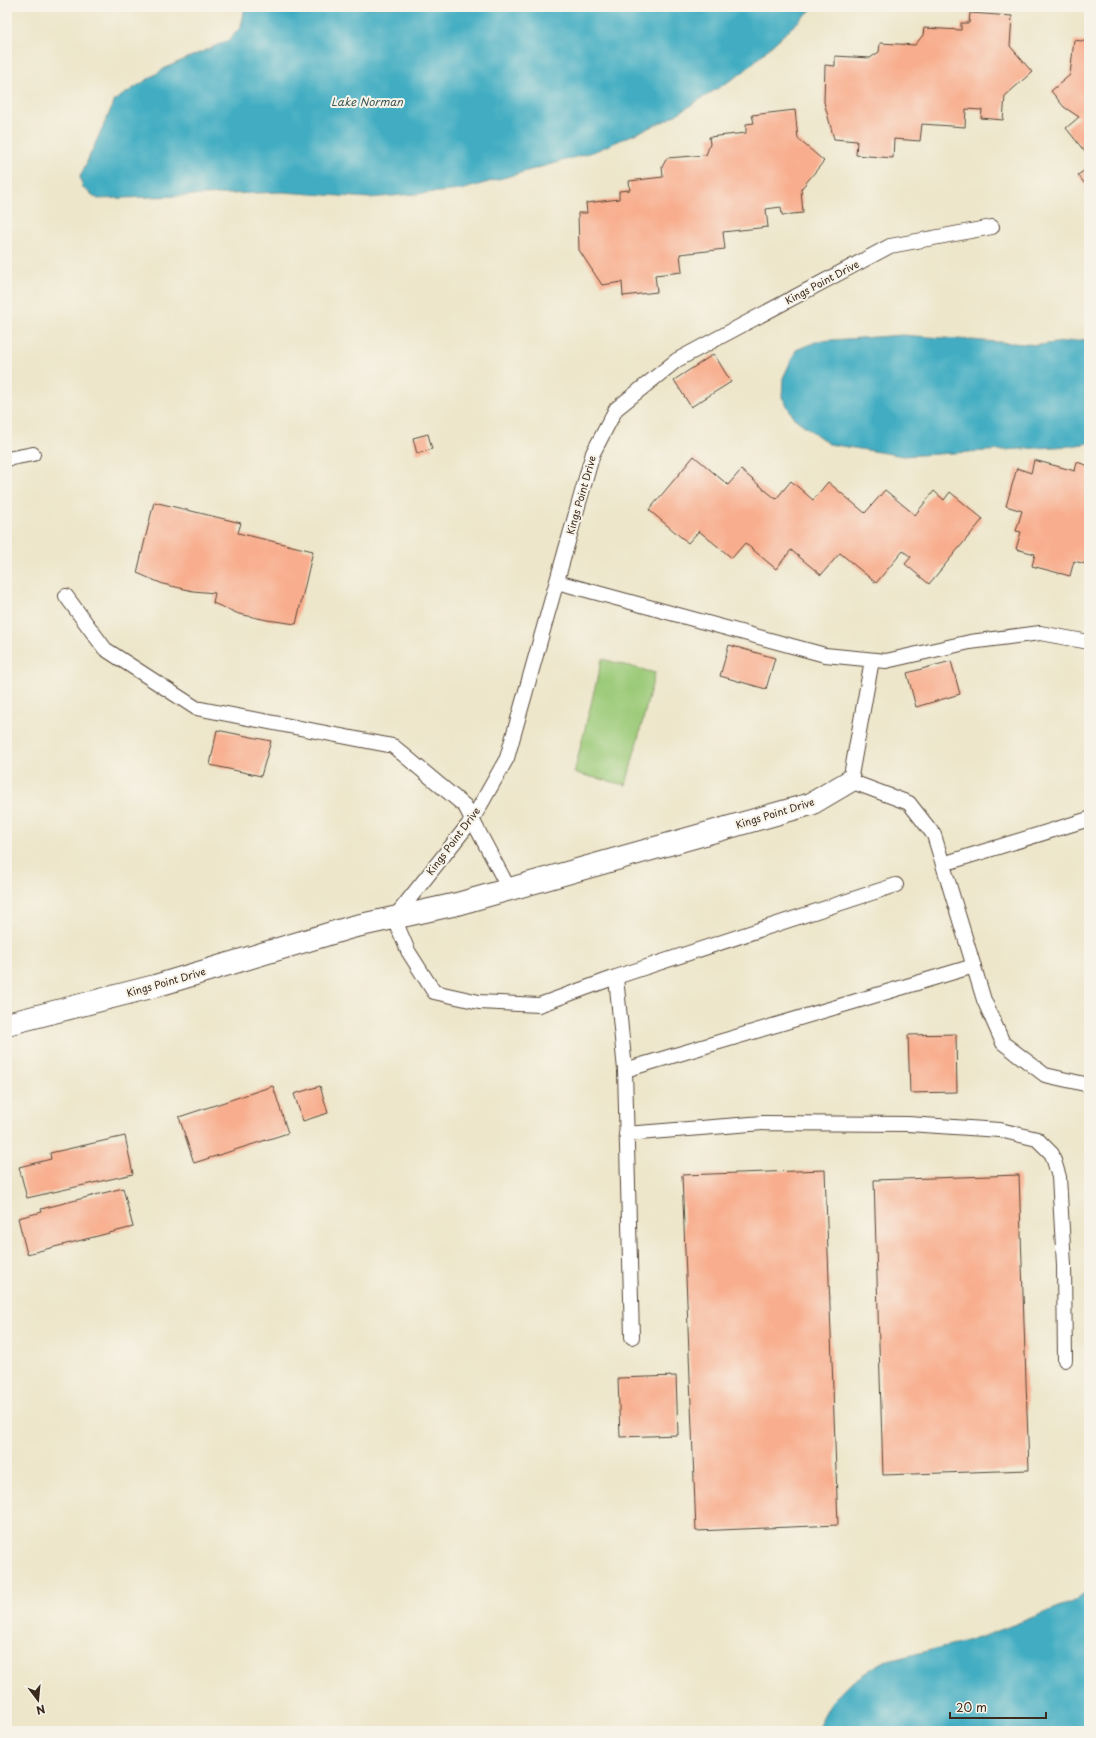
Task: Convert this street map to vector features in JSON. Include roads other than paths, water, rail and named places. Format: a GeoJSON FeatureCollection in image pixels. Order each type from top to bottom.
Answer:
{"type":"FeatureCollection","features":[{"type":"Feature","properties":{"kind":"street","name":"Kings Point Drive"},"geometry":{"type":"LineString","coordinates":[[7,1024],[155,986],[352,927],[457,904],[811,804],[850,781]]}},
{"type":"Feature","properties":{"kind":"lane","name":"Kings Point Drive"},"geometry":{"type":"LineString","coordinates":[[394,918],[472,820],[507,758],[593,453],[616,409],[677,360],[890,246],[992,227]]}},
{"type":"Feature","properties":{"kind":"lane"},"geometry":{"type":"LineString","coordinates":[[7,459],[33,454]]}},
{"type":"Feature","properties":{"kind":"lane"},"geometry":{"type":"LineString","coordinates":[[557,582],[825,655],[886,661],[970,642],[1040,633],[1089,642]]}},
{"type":"Feature","properties":{"kind":"lane"},"geometry":{"type":"LineString","coordinates":[[66,596],[105,649],[196,708],[393,746],[465,806],[509,889]]}},
{"type":"Feature","properties":{"kind":"lane"},"geometry":{"type":"LineString","coordinates":[[872,660],[850,781],[909,802],[934,835],[984,1000],[1003,1043],[1045,1074],[1089,1085]]}},
{"type":"Feature","properties":{"kind":"lane"},"geometry":{"type":"LineString","coordinates":[[943,864],[1089,819]]}},
{"type":"Feature","properties":{"kind":"lane"},"geometry":{"type":"LineString","coordinates":[[394,918],[408,951],[434,992],[479,1002],[538,1005],[616,977],[896,885]]}},
{"type":"Feature","properties":{"kind":"lane"},"geometry":{"type":"LineString","coordinates":[[625,1070],[974,966]]}},
{"type":"Feature","properties":{"kind":"lane"},"geometry":{"type":"LineString","coordinates":[[616,977],[625,1070],[632,1337]]}},
{"type":"Feature","properties":{"kind":"lane"},"geometry":{"type":"LineString","coordinates":[[626,1134],[763,1123],[908,1124],[1000,1130],[1037,1139],[1052,1154],[1059,1177],[1064,1265],[1064,1360]]}},
{"type":"Feature","properties":{"kind":"water","name":"Lake Norman"},"geometry":{"type":"Polygon","coordinates":[[[245,7],[814,7],[742,73],[669,119],[593,152],[461,190],[369,198],[282,192],[98,199],[83,188],[80,177],[115,100],[167,67],[229,40],[241,27],[245,7]]]}},
{"type":"Feature","properties":{"kind":"water"},"geometry":{"type":"Polygon","coordinates":[[[902,335],[1039,345],[1089,339],[1089,443],[1071,446],[903,456],[829,444],[794,418],[782,397],[783,378],[796,350],[818,341],[902,335]]]}},
{"type":"Feature","properties":{"kind":"water"},"geometry":{"type":"Polygon","coordinates":[[[1089,1590],[1089,1731],[816,1731],[832,1701],[849,1684],[880,1663],[982,1637],[1072,1602],[1089,1590]]]}}]}
